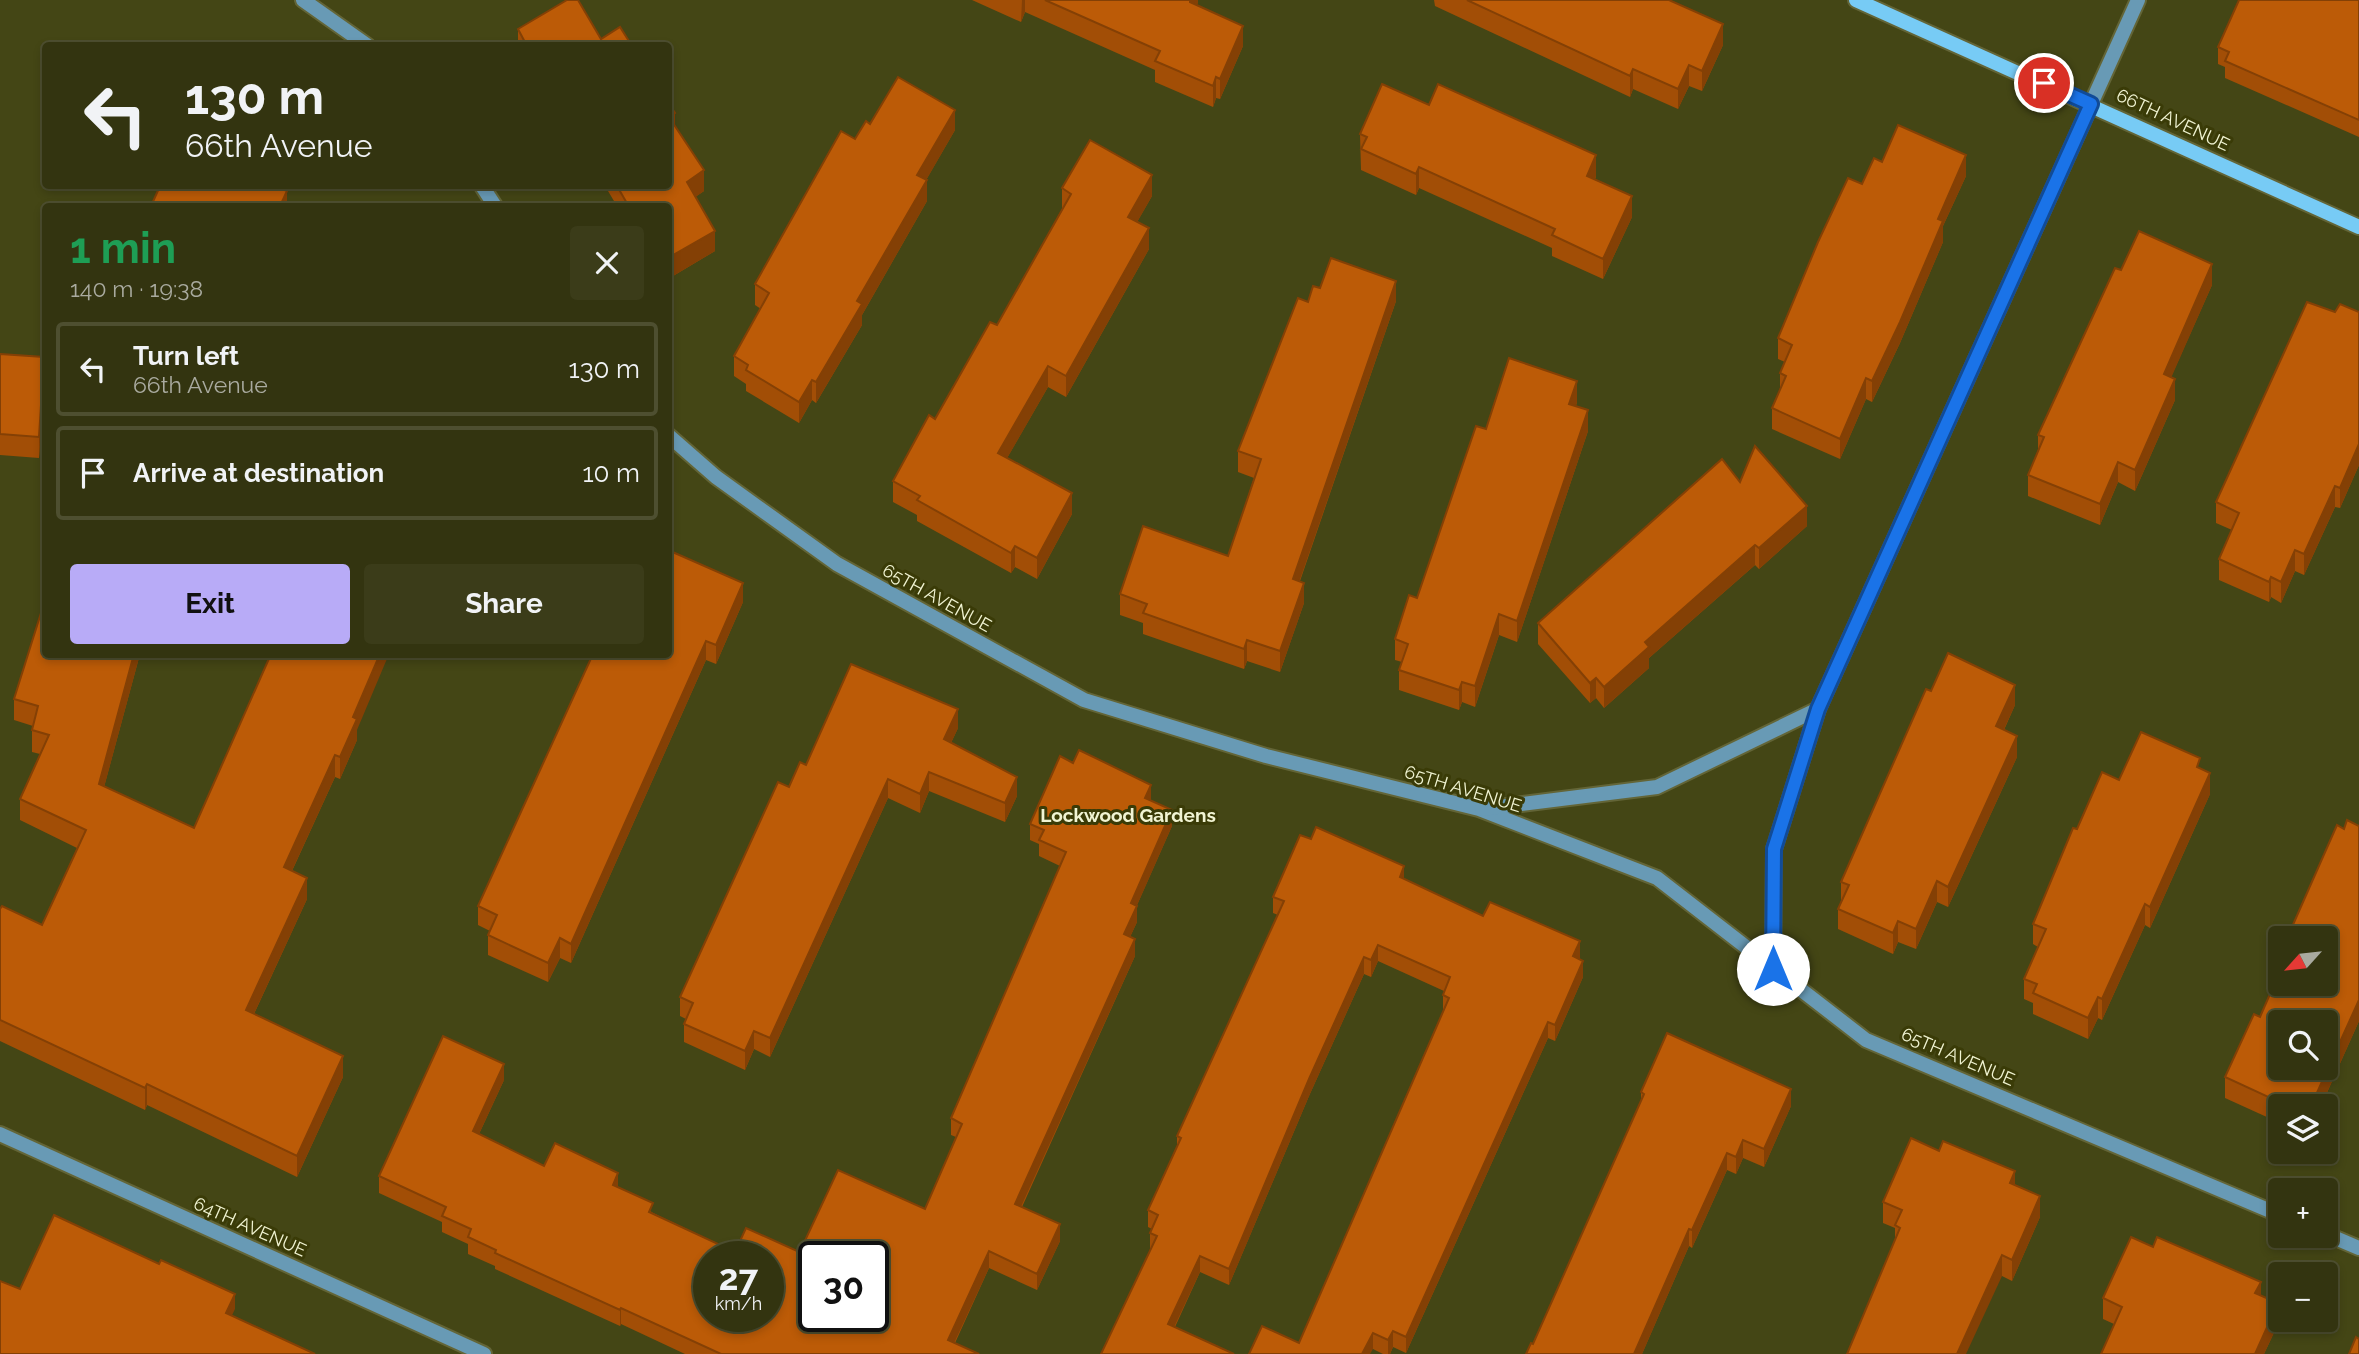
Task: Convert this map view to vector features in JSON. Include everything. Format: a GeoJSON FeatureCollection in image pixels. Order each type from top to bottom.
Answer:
{"type":"FeatureCollection","features":[{"type":"Feature","properties":{"kind":"street"},"geometry":{"type":"LineString","coordinates":[[303,0],[362,42]]}},
{"type":"Feature","properties":{"kind":"street","name":"66TH AVENUE"},"geometry":{"type":"LineString","coordinates":[[1856,0],[2359,226]]}},
{"type":"Feature","properties":{"kind":"street"},"geometry":{"type":"LineString","coordinates":[[1773,969],[1774,849],[1818,709],[2138,0]]}},
{"type":"Feature","properties":{"kind":"street","name":"65TH AVENUE"},"geometry":{"type":"LineString","coordinates":[[672,438],[716,477],[838,564],[1084,700],[1266,756],[1479,810],[1657,878],[1866,1040],[2268,1210]]}},
{"type":"Feature","properties":{"kind":"street"},"geometry":{"type":"LineString","coordinates":[[1479,810],[1657,787],[1818,709]]}},
{"type":"Feature","properties":{"kind":"street","name":"64TH AVENUE"},"geometry":{"type":"LineString","coordinates":[[0,1134],[484,1354]]}},
{"type":"Feature","properties":{"kind":"street"},"geometry":{"type":"LineString","coordinates":[[2338,1239],[2359,1248]]}},
{"type":"Feature","properties":{"kind":"building"},"geometry":{"type":"Polygon","coordinates":[[[567,0],[578,0],[601,39],[620,27],[629,42],[525,42],[518,29],[567,0]]]}},
{"type":"Feature","properties":{"kind":"building"},"geometry":{"type":"Polygon","coordinates":[[[1045,0],[1190,0],[1243,26],[1220,79],[1216,77],[1213,86],[1155,61],[1160,51],[1045,0]]]}},
{"type":"Feature","properties":{"kind":"building"},"geometry":{"type":"Polygon","coordinates":[[[1467,0],[1669,0],[1723,24],[1702,71],[1689,65],[1678,89],[1633,69],[1630,76],[1467,0]]]}},
{"type":"Feature","properties":{"kind":"building"},"geometry":{"type":"Polygon","coordinates":[[[2239,0],[2359,0],[2359,120],[2225,61],[2229,52],[2218,47],[2239,0]]]}},
{"type":"Feature","properties":{"kind":"building"},"geometry":{"type":"Polygon","coordinates":[[[898,77],[955,110],[917,175],[927,180],[857,301],[862,304],[816,382],[812,380],[799,402],[746,370],[748,365],[734,356],[769,293],[755,284],[841,131],[855,139],[866,121],[870,124],[898,77]]]}},
{"type":"Feature","properties":{"kind":"building"},"geometry":{"type":"Polygon","coordinates":[[[1382,84],[1429,105],[1438,84],[1596,155],[1587,176],[1632,196],[1603,259],[1552,235],[1555,229],[1419,167],[1416,174],[1361,149],[1367,137],[1360,134],[1382,84]]]}},
{"type":"Feature","properties":{"kind":"building"},"geometry":{"type":"Polygon","coordinates":[[[672,122],[704,170],[687,182],[715,231],[672,256],[672,203],[627,203],[619,189],[672,189],[672,122]]]}},
{"type":"Feature","properties":{"kind":"building"},"geometry":{"type":"Polygon","coordinates":[[[1898,125],[1966,155],[1938,219],[1943,221],[1900,322],[1872,381],[1866,378],[1840,439],[1772,408],[1786,376],[1780,373],[1792,345],[1778,338],[1848,178],[1862,184],[1874,158],[1882,162],[1898,125]]]}},
{"type":"Feature","properties":{"kind":"building"},"geometry":{"type":"Polygon","coordinates":[[[1090,140],[1152,175],[1128,217],[1149,228],[1066,376],[1048,366],[998,453],[1072,493],[1037,558],[1015,546],[1011,553],[917,500],[920,496],[893,481],[929,415],[935,419],[990,322],[997,325],[1071,194],[1062,188],[1090,140]]]}},
{"type":"Feature","properties":{"kind":"building"},"geometry":{"type":"Polygon","coordinates":[[[159,189],[287,191],[281,203],[152,203],[159,189]]]}},
{"type":"Feature","properties":{"kind":"building"},"geometry":{"type":"Polygon","coordinates":[[[2139,231],[2212,264],[2164,374],[2175,379],[2135,470],[2118,462],[2100,504],[2028,475],[2044,437],[2038,435],[2115,268],[2121,270],[2139,231]]]}},
{"type":"Feature","properties":{"kind":"building"},"geometry":{"type":"Polygon","coordinates":[[[1331,258],[1396,281],[1293,579],[1304,583],[1280,651],[1247,640],[1244,649],[1143,613],[1147,604],[1120,594],[1143,526],[1228,556],[1261,459],[1238,451],[1298,298],[1308,302],[1313,286],[1320,288],[1331,258]]]}},
{"type":"Feature","properties":{"kind":"building"},"geometry":{"type":"Polygon","coordinates":[[[2307,302],[2335,312],[2340,304],[2359,312],[2359,444],[2340,488],[2335,486],[2304,554],[2295,550],[2281,582],[2271,577],[2269,582],[2219,559],[2239,513],[2216,502],[2307,302]]]}},
{"type":"Feature","properties":{"kind":"building"},"geometry":{"type":"Polygon","coordinates":[[[0,354],[42,357],[39,437],[0,434],[0,354]]]}},
{"type":"Feature","properties":{"kind":"building"},"geometry":{"type":"Polygon","coordinates":[[[1509,358],[1577,381],[1569,404],[1588,410],[1517,621],[1499,614],[1475,686],[1462,682],[1459,690],[1399,670],[1408,644],[1395,639],[1409,595],[1417,598],[1476,426],[1486,429],[1509,358]]]}},
{"type":"Feature","properties":{"kind":"building"},"geometry":{"type":"Polygon","coordinates":[[[1755,446],[1807,506],[1759,548],[1755,545],[1645,642],[1649,647],[1604,687],[1596,678],[1590,683],[1538,623],[1722,459],[1740,482],[1755,446]]]}},
{"type":"Feature","properties":{"kind":"building"},"geometry":{"type":"Polygon","coordinates":[[[672,552],[743,583],[716,645],[706,641],[571,944],[560,938],[548,963],[488,935],[497,915],[478,906],[591,658],[672,658],[672,552]]]}},
{"type":"Feature","properties":{"kind":"building"},"geometry":{"type":"Polygon","coordinates":[[[42,610],[42,658],[133,658],[99,784],[194,828],[269,658],[378,658],[353,717],[357,719],[340,757],[335,755],[284,867],[307,878],[246,1010],[343,1056],[297,1156],[147,1084],[145,1088],[0,1020],[0,909],[2,906],[42,925],[86,830],[20,799],[49,735],[32,730],[38,706],[14,699],[42,610]]]}},
{"type":"Feature","properties":{"kind":"building"},"geometry":{"type":"Polygon","coordinates":[[[1948,653],[2015,685],[1996,726],[2017,736],[1948,887],[1937,881],[1916,929],[1898,921],[1893,933],[1838,909],[1849,885],[1841,882],[1926,689],[1931,691],[1948,653]]]}},
{"type":"Feature","properties":{"kind":"building"},"geometry":{"type":"Polygon","coordinates":[[[851,664],[958,709],[944,739],[1017,777],[1005,803],[929,772],[920,794],[888,779],[770,1038],[754,1031],[745,1051],[684,1024],[693,1003],[680,997],[778,782],[789,787],[800,762],[806,765],[851,664]]]}},
{"type":"Feature","properties":{"kind":"building"},"geometry":{"type":"Polygon","coordinates":[[[2141,732],[2200,758],[2197,767],[2210,773],[2150,907],[2145,904],[2102,999],[2098,997],[2088,1018],[2033,993],[2037,984],[2024,979],[2046,929],[2033,924],[2073,828],[2077,829],[2102,772],[2119,780],[2141,732]]]}},
{"type":"Feature","properties":{"kind":"building"},"geometry":{"type":"Polygon","coordinates":[[[1079,750],[1151,785],[1145,798],[1172,810],[1131,903],[1137,906],[1124,934],[1135,939],[1015,1204],[1060,1224],[1037,1274],[989,1251],[948,1340],[979,1354],[721,1354],[495,1253],[496,1250],[468,1237],[471,1229],[442,1216],[446,1207],[379,1176],[443,1036],[504,1064],[473,1131],[544,1166],[555,1143],[618,1173],[613,1185],[653,1203],[649,1212],[711,1241],[693,1241],[693,1332],[784,1332],[784,1245],[798,1249],[798,1332],[889,1332],[889,1241],[805,1241],[838,1170],[925,1209],[962,1124],[951,1118],[1066,852],[1039,840],[1044,830],[1030,824],[1060,756],[1073,763],[1079,750]]]}},
{"type":"Feature","properties":{"kind":"building"},"geometry":{"type":"Polygon","coordinates":[[[2347,820],[2359,826],[2359,1000],[2338,1046],[2338,1010],[2268,1010],[2268,1080],[2323,1080],[2316,1094],[2268,1094],[2268,1097],[2225,1077],[2254,1014],[2260,1017],[2269,996],[2338,996],[2338,926],[2292,926],[2337,825],[2344,829],[2347,820]]]}},
{"type":"Feature","properties":{"kind":"building"},"geometry":{"type":"Polygon","coordinates":[[[1316,827],[1404,866],[1400,877],[1483,916],[1490,902],[1580,941],[1573,956],[1583,961],[1555,1025],[1548,1022],[1406,1337],[1393,1331],[1388,1340],[1373,1333],[1362,1354],[1249,1354],[1262,1326],[1299,1343],[1449,998],[1443,995],[1450,977],[1378,945],[1371,960],[1364,957],[1229,1269],[1200,1256],[1168,1324],[1234,1354],[1101,1354],[1157,1236],[1150,1233],[1158,1215],[1148,1210],[1181,1138],[1177,1136],[1284,901],[1273,897],[1300,835],[1311,839],[1316,827]]]}},
{"type":"Feature","properties":{"kind":"building"},"geometry":{"type":"Polygon","coordinates":[[[1667,1033],[1791,1089],[1764,1149],[1743,1140],[1736,1157],[1727,1153],[1692,1230],[1689,1229],[1634,1354],[1526,1354],[1531,1343],[1533,1344],[1644,1094],[1641,1092],[1667,1033]]]}},
{"type":"Feature","properties":{"kind":"building"},"geometry":{"type":"Polygon","coordinates":[[[1911,1138],[1939,1151],[1943,1141],[2015,1171],[2010,1183],[2040,1196],[2012,1260],[2002,1255],[1957,1354],[1847,1354],[1900,1228],[1895,1225],[1902,1210],[1883,1202],[1911,1138]]]}},
{"type":"Feature","properties":{"kind":"building"},"geometry":{"type":"Polygon","coordinates":[[[54,1215],[159,1264],[161,1260],[235,1294],[226,1313],[315,1354],[0,1354],[0,1281],[20,1289],[54,1215]]]}},
{"type":"Feature","properties":{"kind":"building"},"geometry":{"type":"Polygon","coordinates":[[[746,1228],[775,1241],[740,1241],[746,1228]]]}},
{"type":"Feature","properties":{"kind":"building"},"geometry":{"type":"Polygon","coordinates":[[[2131,1237],[2153,1247],[2157,1237],[2261,1282],[2255,1293],[2268,1299],[2268,1325],[2255,1354],[2101,1354],[2122,1307],[2103,1298],[2131,1237]]]}},
{"type":"Feature","properties":{"kind":"building"},"geometry":{"type":"Polygon","coordinates":[[[2356,1337],[2359,1339],[2359,1354],[2349,1354],[2356,1337]]]}},
{"type":"Feature","properties":{"kind":"district","name":"Lockwood Gardens"},"geometry":{"type":"Point","coordinates":[1128,815]}},
{"type":"Feature","properties":{"kind":"route"},"geometry":{"type":"LineString","coordinates":[[1773,969],[1774,849],[1818,709],[2091,104],[2044,83]]}}]}
